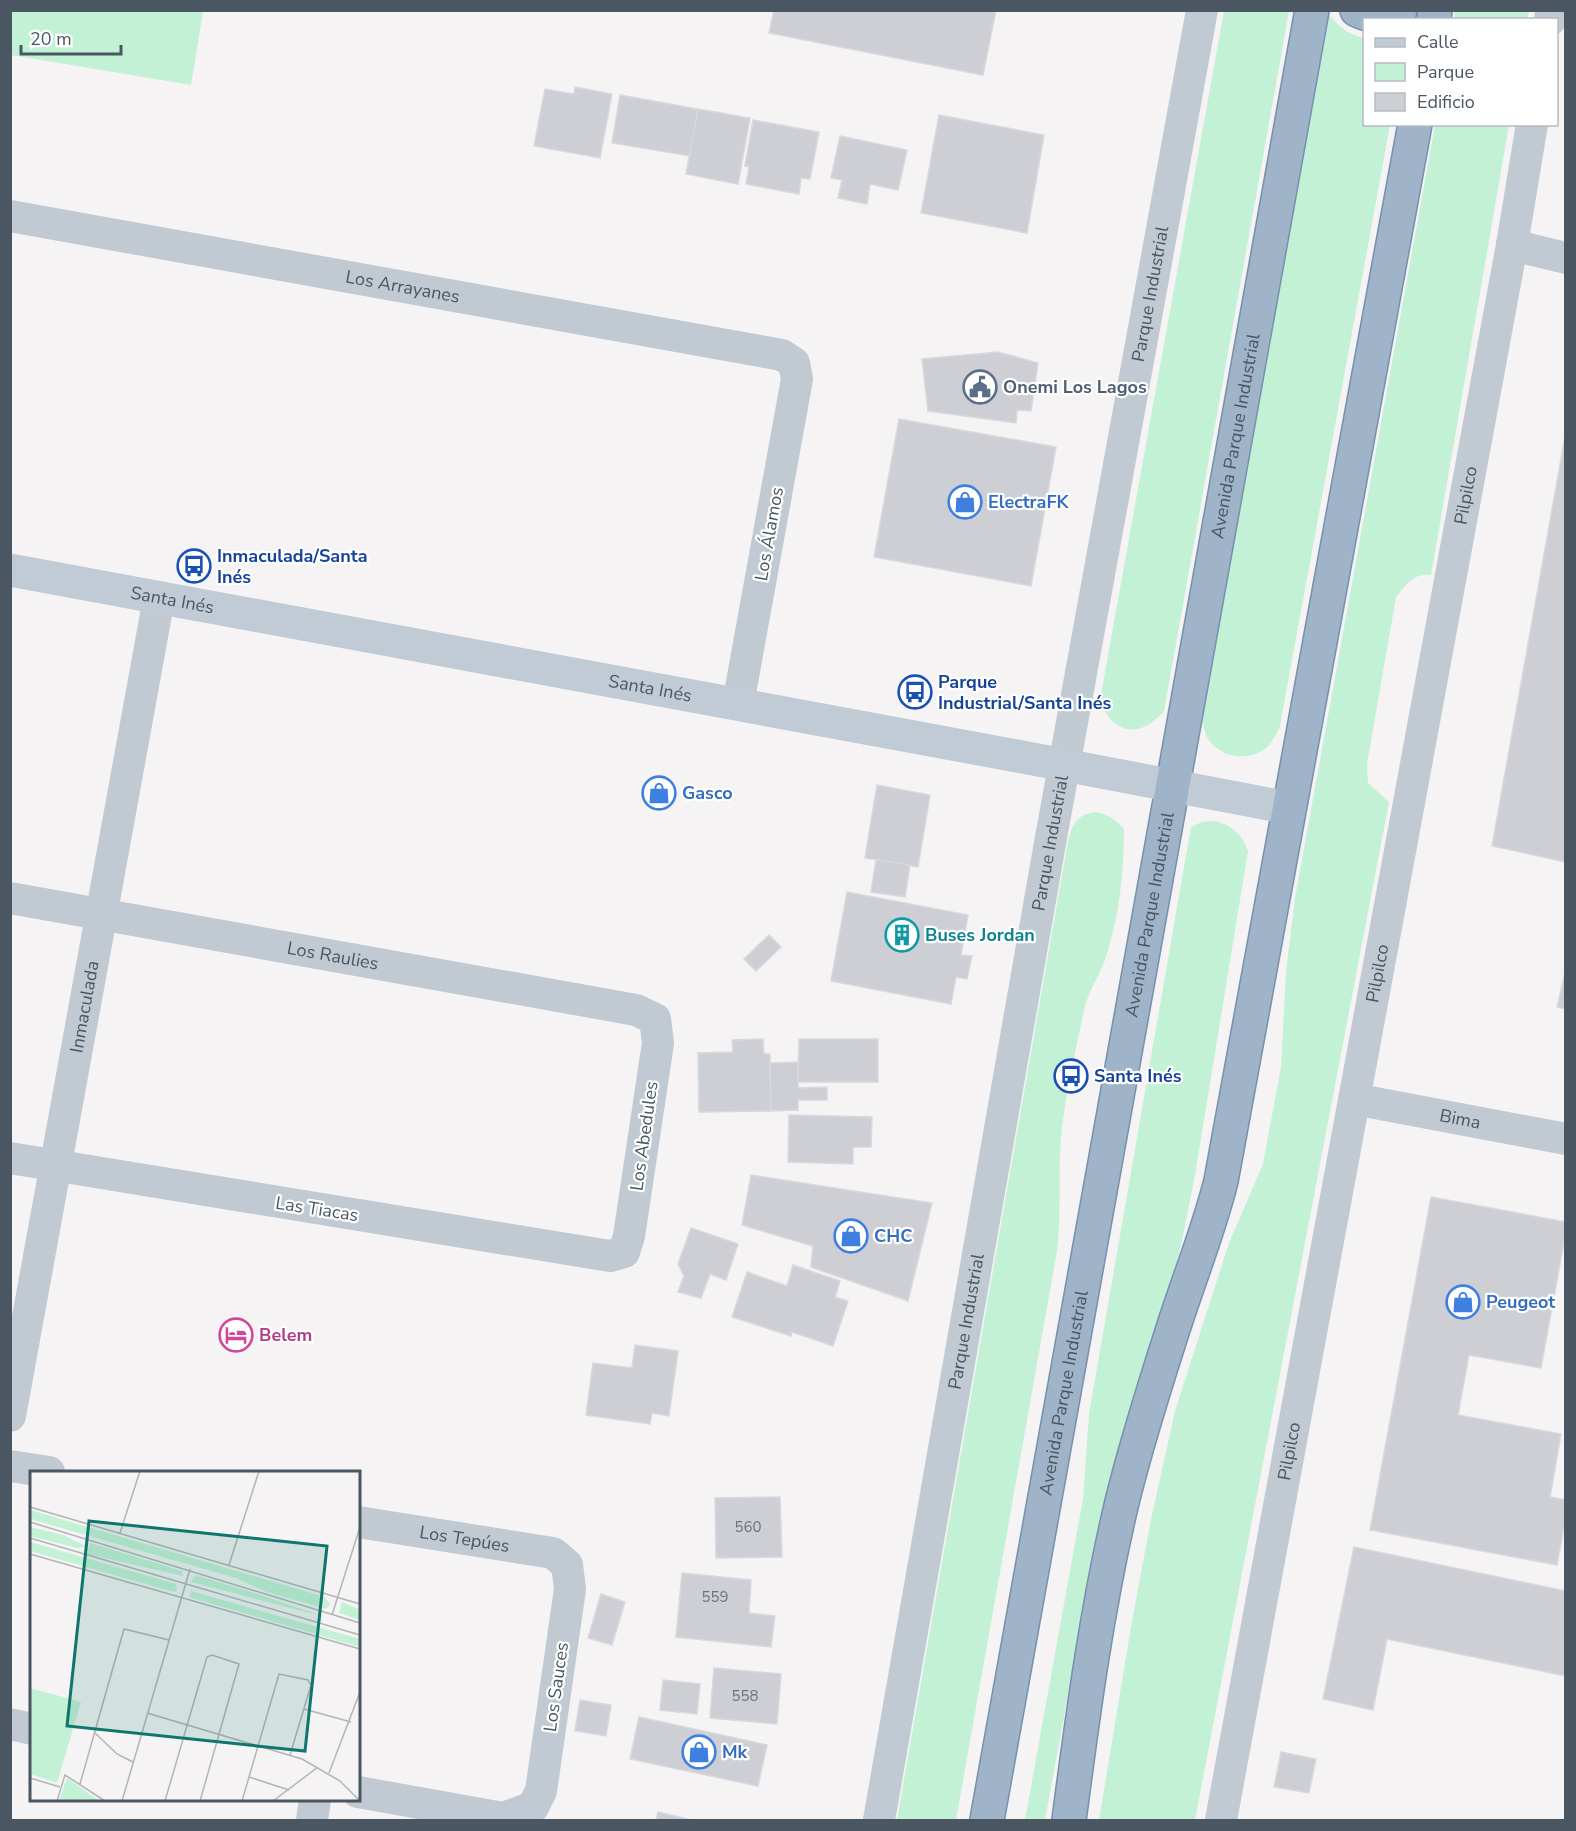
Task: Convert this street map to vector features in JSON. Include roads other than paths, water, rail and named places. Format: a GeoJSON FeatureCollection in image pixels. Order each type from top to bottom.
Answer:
{"type":"FeatureCollection","features":[{"type":"Feature","properties":{"kind":"highway","name":"Avenida Parque Industrial"},"geometry":{"type":"LineString","coordinates":[[987,1821],[1312,10]]}},
{"type":"Feature","properties":{"kind":"highway"},"geometry":{"type":"LineString","coordinates":[[1357,10],[1368,16],[1379,17],[1400,10]]}},
{"type":"Feature","properties":{"kind":"highway"},"geometry":{"type":"LineString","coordinates":[[1069,1821],[1105,1580],[1123,1501],[1172,1331],[1212,1217],[1221,1181],[1415,126]]}},
{"type":"Feature","properties":{"kind":"highway"},"geometry":{"type":"LineString","coordinates":[[1000,1743],[999,1776],[1004,1821]]}},
{"type":"Feature","properties":{"kind":"main road","name":"Santa Inés"},"geometry":{"type":"LineString","coordinates":[[10,570],[1289,808]]}},
{"type":"Feature","properties":{"kind":"street","name":"Parque Industrial"},"geometry":{"type":"LineString","coordinates":[[879,1821],[1064,765],[1202,10]]}},
{"type":"Feature","properties":{"kind":"street","name":"Pilpilco"},"geometry":{"type":"LineString","coordinates":[[1221,1821],[1512,245],[1532,126]]}},
{"type":"Feature","properties":{"kind":"street","name":"Los Arrayanes"},"geometry":{"type":"LineString","coordinates":[[10,216],[782,355],[794,363]]}},
{"type":"Feature","properties":{"kind":"street"},"geometry":{"type":"LineString","coordinates":[[1512,245],[1566,258]]}},
{"type":"Feature","properties":{"kind":"street","name":"Los Álamos"},"geometry":{"type":"LineString","coordinates":[[738,705],[797,379],[794,363]]}},
{"type":"Feature","properties":{"kind":"street","name":"Inmaculada"},"geometry":{"type":"LineString","coordinates":[[10,1416],[159,598]]}},
{"type":"Feature","properties":{"kind":"street","name":"Los Raulies"},"geometry":{"type":"LineString","coordinates":[[10,898],[636,1010],[655,1020]]}},
{"type":"Feature","properties":{"kind":"street","name":"Los Abedules"},"geometry":{"type":"LineString","coordinates":[[624,1252],[630,1236],[658,1042],[655,1020]]}},
{"type":"Feature","properties":{"kind":"street","name":"Bima"},"geometry":{"type":"LineString","coordinates":[[1354,1099],[1566,1139]]}},
{"type":"Feature","properties":{"kind":"street","name":"Las Tiacas"},"geometry":{"type":"LineString","coordinates":[[10,1158],[610,1256],[624,1252]]}},
{"type":"Feature","properties":{"kind":"street"},"geometry":{"type":"LineString","coordinates":[[10,1466],[38,1471]]}},
{"type":"Feature","properties":{"kind":"street","name":"Los Tepúes"},"geometry":{"type":"LineString","coordinates":[[360,1522],[553,1553],[567,1565]]}},
{"type":"Feature","properties":{"kind":"street","name":"Los Sauces"},"geometry":{"type":"LineString","coordinates":[[360,1792],[503,1818],[533,1807],[541,1791],[570,1589],[567,1565]]}},
{"type":"Feature","properties":{"kind":"street"},"geometry":{"type":"LineString","coordinates":[[10,1724],[30,1728]]}},
{"type":"Feature","properties":{"kind":"street"},"geometry":{"type":"LineString","coordinates":[[312,1821],[315,1801]]}},
{"type":"Feature","properties":{"kind":"place","name":"Onemi Los Lagos"},"geometry":{"type":"Point","coordinates":[980,387]}},
{"type":"Feature","properties":{"kind":"place","name":"ElectraFK"},"geometry":{"type":"Point","coordinates":[965,502]}},
{"type":"Feature","properties":{"kind":"place","name":"Inmaculada/Santa Inés"},"geometry":{"type":"Point","coordinates":[194,566]}},
{"type":"Feature","properties":{"kind":"place","name":"Parque Industrial/Santa Inés"},"geometry":{"type":"Point","coordinates":[915,692]}},
{"type":"Feature","properties":{"kind":"place","name":"Gasco"},"geometry":{"type":"Point","coordinates":[659,793]}},
{"type":"Feature","properties":{"kind":"place","name":"Buses Jordan"},"geometry":{"type":"Point","coordinates":[902,935]}},
{"type":"Feature","properties":{"kind":"place","name":"Santa Inés"},"geometry":{"type":"Point","coordinates":[1071,1076]}},
{"type":"Feature","properties":{"kind":"place","name":"CHC"},"geometry":{"type":"Point","coordinates":[851,1236]}},
{"type":"Feature","properties":{"kind":"place","name":"Peugeot"},"geometry":{"type":"Point","coordinates":[1463,1302]}},
{"type":"Feature","properties":{"kind":"place","name":"Belem"},"geometry":{"type":"Point","coordinates":[236,1335]}},
{"type":"Feature","properties":{"kind":"place","name":"Mk"},"geometry":{"type":"Point","coordinates":[699,1752]}}]}
